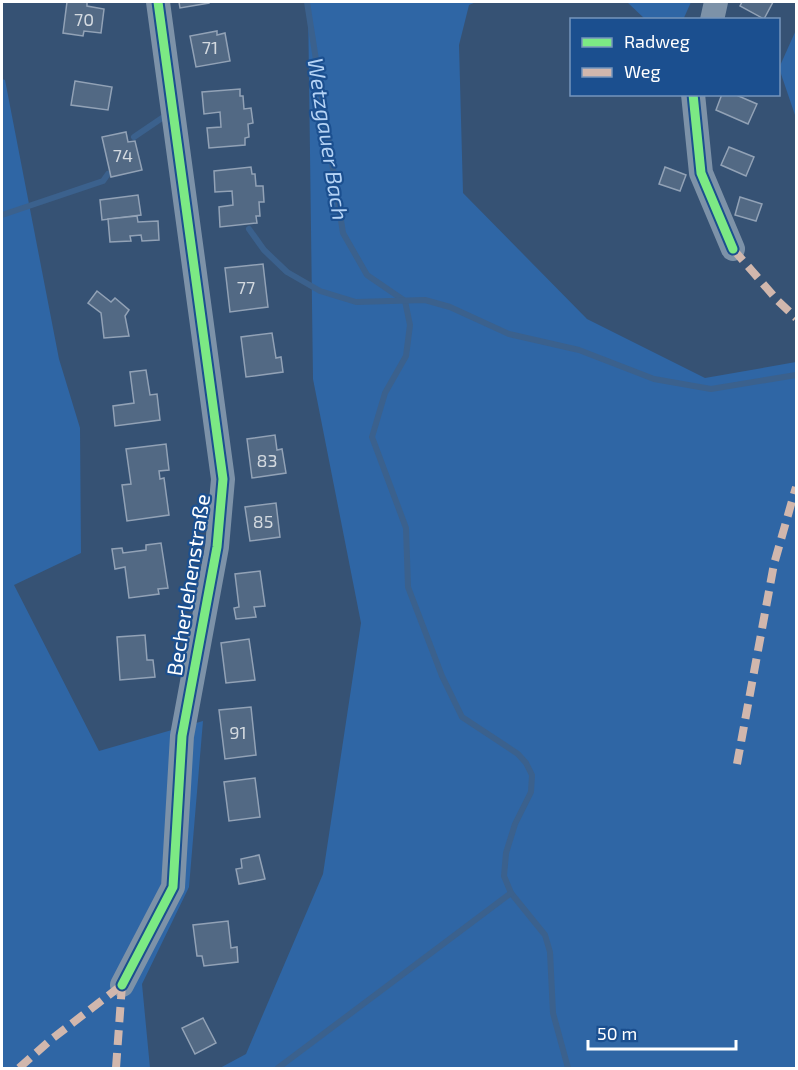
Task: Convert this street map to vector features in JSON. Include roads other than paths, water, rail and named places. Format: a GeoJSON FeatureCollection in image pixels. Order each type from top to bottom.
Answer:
{"type":"FeatureCollection","features":[{"type":"Feature","properties":{"kind":"street","name":"Becherlehenstraße"},"geometry":{"type":"LineString","coordinates":[[122,985],[173,887],[182,736],[217,547],[223,478],[158,2]]}},
{"type":"Feature","properties":{"kind":"street"},"geometry":{"type":"LineString","coordinates":[[712,18],[716,2]]}},
{"type":"Feature","properties":{"kind":"street"},"geometry":{"type":"LineString","coordinates":[[693,96],[701,173],[733,249]]}},
{"type":"Feature","properties":{"kind":"waterway","name":"Wetzgauer Bach"},"geometry":{"type":"LineString","coordinates":[[307,2],[343,233],[367,275],[405,301],[410,325],[406,356],[385,393],[372,437],[406,528],[408,587],[442,676],[462,717],[518,754],[532,775],[531,792],[515,824],[506,853],[504,876],[511,893],[545,935],[550,952],[553,1013],[568,1068]]}},
{"type":"Feature","properties":{"kind":"waterway"},"geometry":{"type":"LineString","coordinates":[[134,137],[162,118]]}},
{"type":"Feature","properties":{"kind":"waterway"},"geometry":{"type":"LineString","coordinates":[[2,215],[103,181],[108,174]]}},
{"type":"Feature","properties":{"kind":"waterway"},"geometry":{"type":"LineString","coordinates":[[249,229],[264,250],[287,272],[320,291],[356,302],[425,300],[450,307],[509,334],[579,350],[654,379],[711,389],[796,375]]}},
{"type":"Feature","properties":{"kind":"waterway"},"geometry":{"type":"LineString","coordinates":[[278,1068],[511,893]]}}]}
